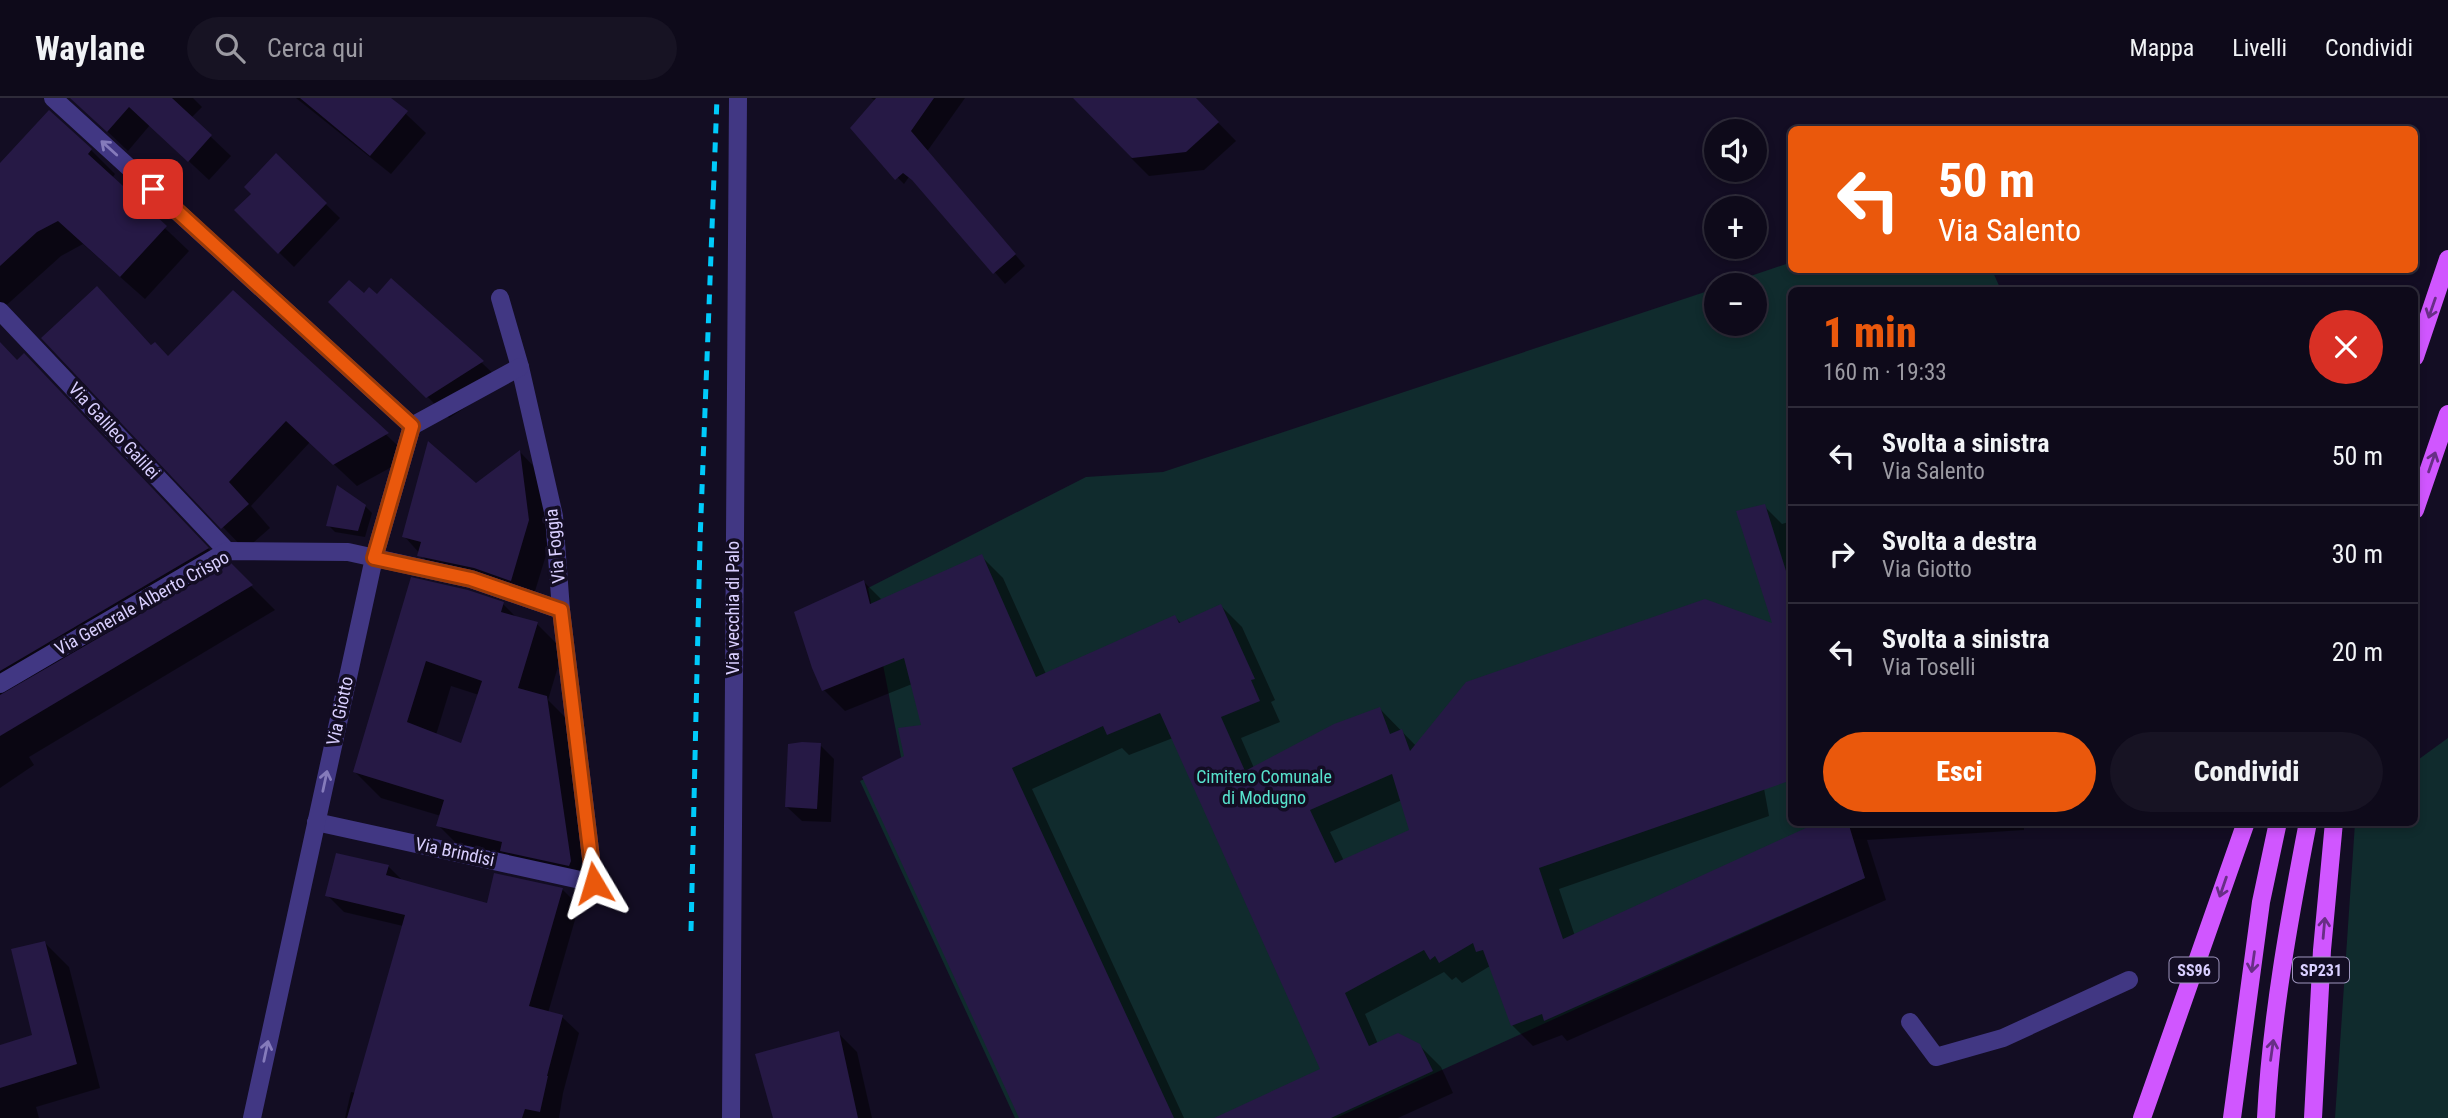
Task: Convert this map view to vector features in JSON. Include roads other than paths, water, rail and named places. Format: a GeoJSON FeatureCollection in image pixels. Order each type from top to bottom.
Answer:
{"type":"FeatureCollection","features":[{"type":"Feature","properties":{"kind":"main road"},"geometry":{"type":"LineString","coordinates":[[2418,348],[2448,259]]}},
{"type":"Feature","properties":{"kind":"main road"},"geometry":{"type":"LineString","coordinates":[[2418,501],[2448,414]]}},
{"type":"Feature","properties":{"kind":"main road","name":"SS96"},"geometry":{"type":"LineString","coordinates":[[2142,1118],[2245,826]]}},
{"type":"Feature","properties":{"kind":"main road"},"geometry":{"type":"LineString","coordinates":[[2232,1118],[2261,902],[2277,826]]}},
{"type":"Feature","properties":{"kind":"main road"},"geometry":{"type":"LineString","coordinates":[[2266,1118],[2268,1081],[2292,902],[2307,826]]}},
{"type":"Feature","properties":{"kind":"main road","name":"SP231"},"geometry":{"type":"LineString","coordinates":[[2313,1118],[2322,950],[2334,826]]}},
{"type":"Feature","properties":{"kind":"street"},"geometry":{"type":"LineString","coordinates":[[53,98],[412,426],[520,367]]}},
{"type":"Feature","properties":{"kind":"street","name":"Via vecchia di Palo"},"geometry":{"type":"LineString","coordinates":[[732,1118],[738,98]]}},
{"type":"Feature","properties":{"kind":"street","name":"Via Foggia"},"geometry":{"type":"LineString","coordinates":[[500,298],[520,367],[554,516],[561,610],[594,883]]}},
{"type":"Feature","properties":{"kind":"street","name":"Via Galileo Galilei"},"geometry":{"type":"LineString","coordinates":[[0,311],[228,551]]}},
{"type":"Feature","properties":{"kind":"street","name":"Via Giotto"},"geometry":{"type":"LineString","coordinates":[[251,1118],[374,558],[412,426]]}},
{"type":"Feature","properties":{"kind":"street","name":"Via Generale Alberto Crispo"},"geometry":{"type":"LineString","coordinates":[[0,684],[228,551],[348,552],[471,579],[561,610]]}},
{"type":"Feature","properties":{"kind":"street","name":"Via Brindisi"},"geometry":{"type":"LineString","coordinates":[[316,822],[594,883]]}},
{"type":"Feature","properties":{"kind":"street"},"geometry":{"type":"LineString","coordinates":[[1910,1022],[1936,1057],[2003,1038],[2129,980]]}},
{"type":"Feature","properties":{"kind":"railway"},"geometry":{"type":"LineString","coordinates":[[691,931],[700,541],[717,98]]}},
{"type":"Feature","properties":{"kind":"park label","name":"Cimitero Comunale di Modugno"},"geometry":{"type":"Point","coordinates":[1264,787]}}]}
